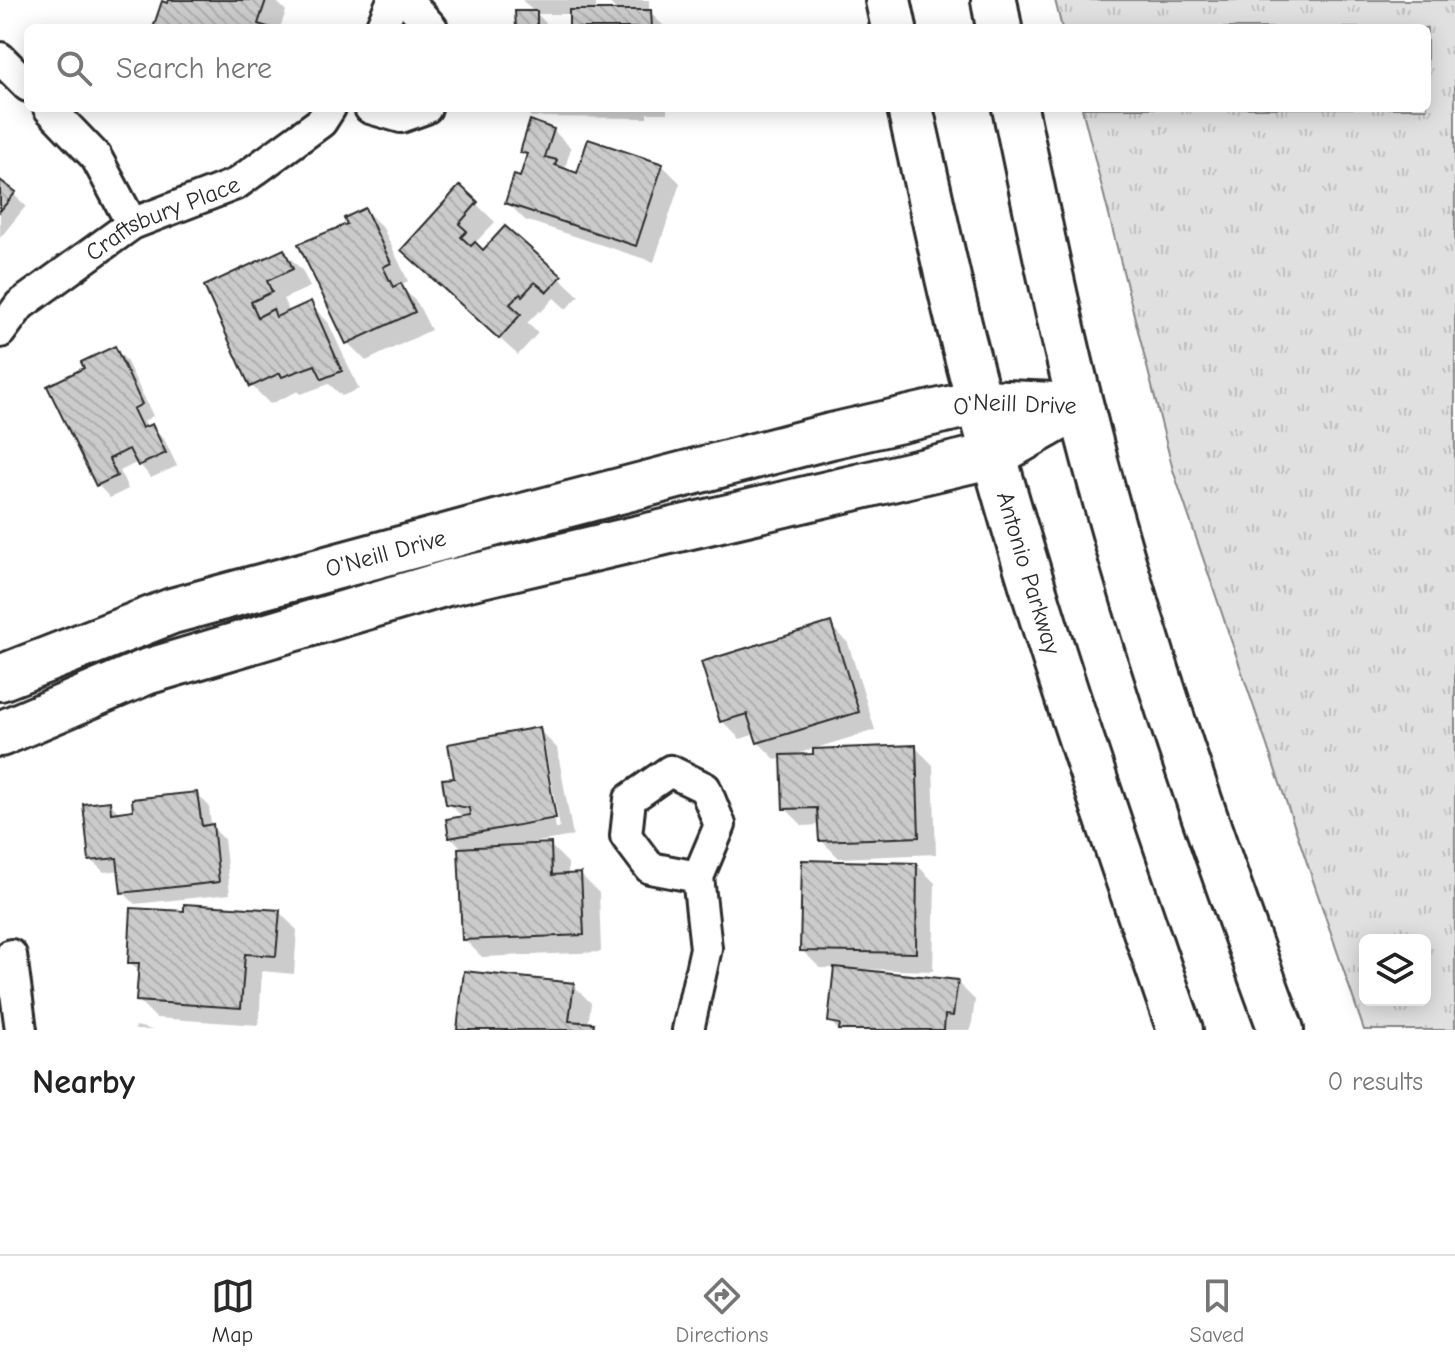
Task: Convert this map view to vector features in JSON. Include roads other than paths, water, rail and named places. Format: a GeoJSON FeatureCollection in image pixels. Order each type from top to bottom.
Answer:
{"type":"FeatureCollection","features":[{"type":"Feature","properties":{"kind":"main road"},"geometry":{"type":"LineString","coordinates":[[888,0],[893,24]]}},
{"type":"Feature","properties":{"kind":"main road"},"geometry":{"type":"LineString","coordinates":[[994,0],[998,24]]}},
{"type":"Feature","properties":{"kind":"main road","name":"Antonio Parkway"},"geometry":{"type":"LineString","coordinates":[[911,112],[964,344],[994,455],[1091,771],[1180,1030]]}},
{"type":"Feature","properties":{"kind":"main road"},"geometry":{"type":"LineString","coordinates":[[1016,112],[1080,406],[1132,590],[1183,751],[1281,1030]]}},
{"type":"Feature","properties":{"kind":"main road","name":"O'Neill Drive"},"geometry":{"type":"LineString","coordinates":[[0,678],[172,611],[831,436],[980,402],[1080,406]]}},
{"type":"Feature","properties":{"kind":"main road","name":"O'Neill Drive"},"geometry":{"type":"LineString","coordinates":[[0,734],[146,672],[447,583],[994,455],[1080,406]]}},
{"type":"Feature","properties":{"kind":"street"},"geometry":{"type":"LineString","coordinates":[[383,24],[393,0]]}},
{"type":"Feature","properties":{"kind":"street"},"geometry":{"type":"LineString","coordinates":[[407,0],[428,24]]}},
{"type":"Feature","properties":{"kind":"street"},"geometry":{"type":"LineString","coordinates":[[0,58],[24,82]]}},
{"type":"Feature","properties":{"kind":"street"},"geometry":{"type":"LineString","coordinates":[[53,112],[96,157],[132,224]]}},
{"type":"Feature","properties":{"kind":"street","name":"Craftsbury Place"},"geometry":{"type":"LineString","coordinates":[[0,332],[20,305],[132,224],[236,184],[321,122],[327,112]]}},
{"type":"Feature","properties":{"kind":"street"},"geometry":{"type":"LineString","coordinates":[[384,112],[401,117],[415,112]]}},
{"type":"Feature","properties":{"kind":"street"},"geometry":{"type":"LineString","coordinates":[[688,1030],[706,948],[698,877]]}},
{"type":"Feature","properties":{"kind":"street"},"geometry":{"type":"LineString","coordinates":[[11,955],[21,1030]]}}]}
